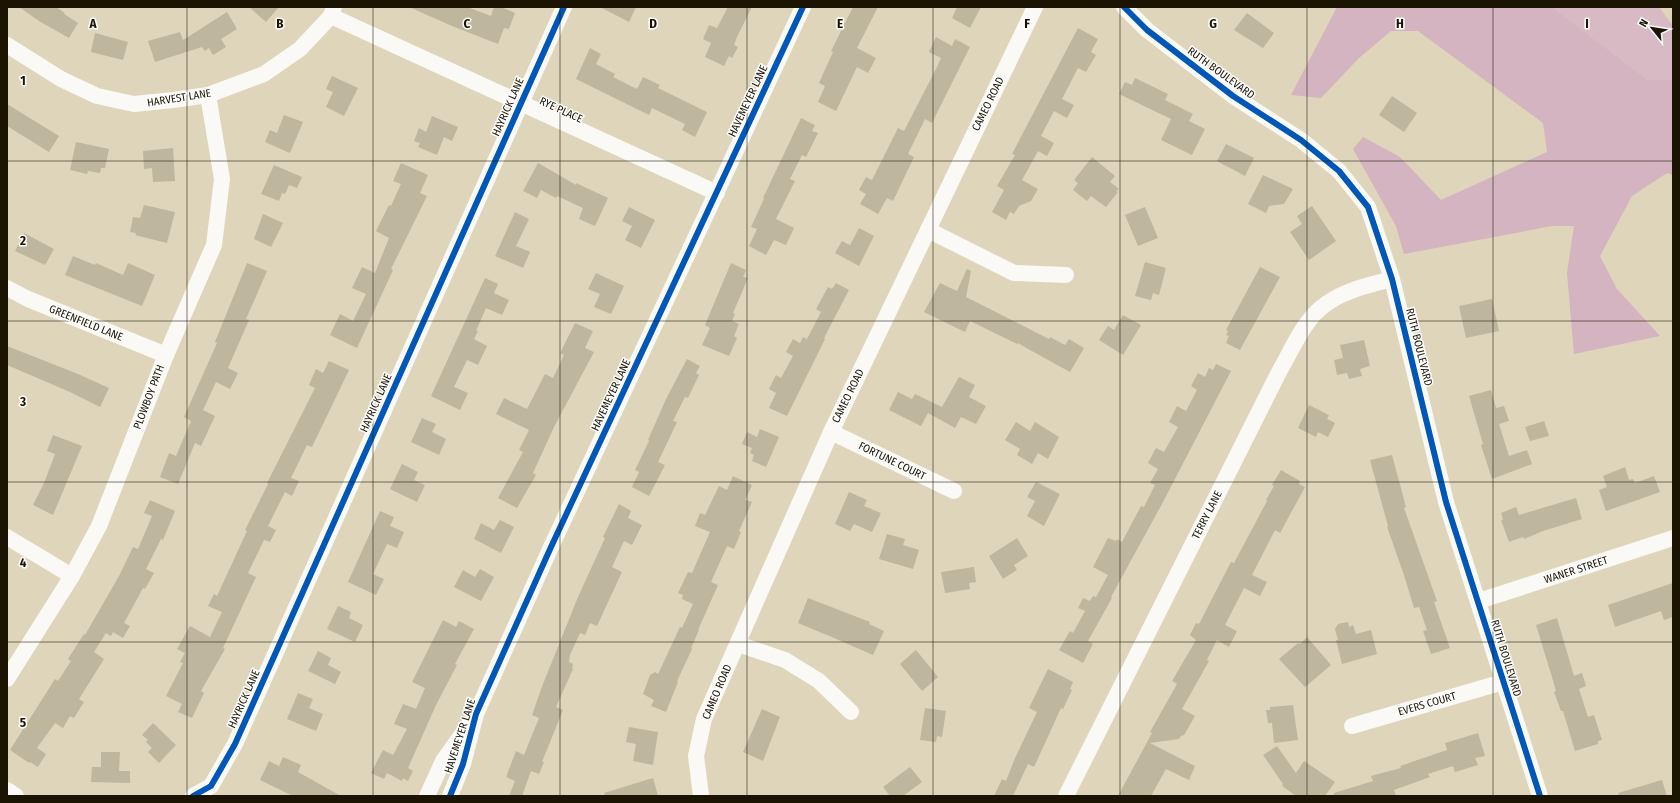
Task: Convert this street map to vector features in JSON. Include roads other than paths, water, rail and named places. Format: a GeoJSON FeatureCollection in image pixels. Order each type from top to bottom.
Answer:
{"type":"FeatureCollection","features":[{"type":"Feature","properties":{"kind":"street","name":"HAYRICK LANE"},"geometry":{"type":"LineString","coordinates":[[193,796],[216,791],[235,744],[564,7]]}},
{"type":"Feature","properties":{"kind":"street","name":"HAVEMEYER LANE"},"geometry":{"type":"LineString","coordinates":[[450,796],[463,764],[476,714],[551,547],[803,7]]}},
{"type":"Feature","properties":{"kind":"street","name":"CAMEO ROAD"},"geometry":{"type":"LineString","coordinates":[[701,796],[696,756],[704,720],[831,432],[1035,7]]}},
{"type":"Feature","properties":{"kind":"street","name":"RUTH BOULEVARD"},"geometry":{"type":"LineString","coordinates":[[1124,7],[1147,30],[1233,96],[1301,140],[1339,171],[1368,207],[1392,279],[1446,502],[1479,601],[1503,682],[1540,796]]}},
{"type":"Feature","properties":{"kind":"street","name":"RYE PLACE"},"geometry":{"type":"LineString","coordinates":[[332,11],[521,102],[717,193]]}},
{"type":"Feature","properties":{"kind":"street","name":"HARVEST LANE"},"geometry":{"type":"LineString","coordinates":[[7,45],[61,79],[97,96],[134,104],[208,95],[264,74],[300,49],[332,11]]}},
{"type":"Feature","properties":{"kind":"street","name":"PLOWBOY PATH"},"geometry":{"type":"LineString","coordinates":[[7,679],[72,576],[99,526],[166,355],[214,246],[222,179],[208,95]]}},
{"type":"Feature","properties":{"kind":"street"},"geometry":{"type":"LineString","coordinates":[[928,230],[1014,273],[1066,275]]}},
{"type":"Feature","properties":{"kind":"street","name":"TERRY LANE"},"geometry":{"type":"LineString","coordinates":[[1066,796],[1280,370],[1307,323],[1325,304],[1350,291],[1392,279]]}},
{"type":"Feature","properties":{"kind":"street","name":"GREENFIELD LANE"},"geometry":{"type":"LineString","coordinates":[[7,288],[28,300],[166,355]]}},
{"type":"Feature","properties":{"kind":"street","name":"FORTUNE COURT"},"geometry":{"type":"LineString","coordinates":[[831,432],[954,491]]}},
{"type":"Feature","properties":{"kind":"street"},"geometry":{"type":"LineString","coordinates":[[7,536],[72,576]]}},
{"type":"Feature","properties":{"kind":"street","name":"WANER STREET"},"geometry":{"type":"LineString","coordinates":[[1479,601],[1673,538]]}},
{"type":"Feature","properties":{"kind":"street"},"geometry":{"type":"LineString","coordinates":[[738,644],[785,660],[819,681],[851,712]]}},
{"type":"Feature","properties":{"kind":"street","name":"EVERS COURT"},"geometry":{"type":"LineString","coordinates":[[1352,726],[1503,682]]}},
{"type":"Feature","properties":{"kind":"street","name":"HAVEMEYER LANE"},"geometry":{"type":"LineString","coordinates":[[428,796],[443,761],[476,714]]}},
{"type":"Feature","properties":{"kind":"street"},"geometry":{"type":"LineString","coordinates":[[7,790],[16,796]]}}]}
